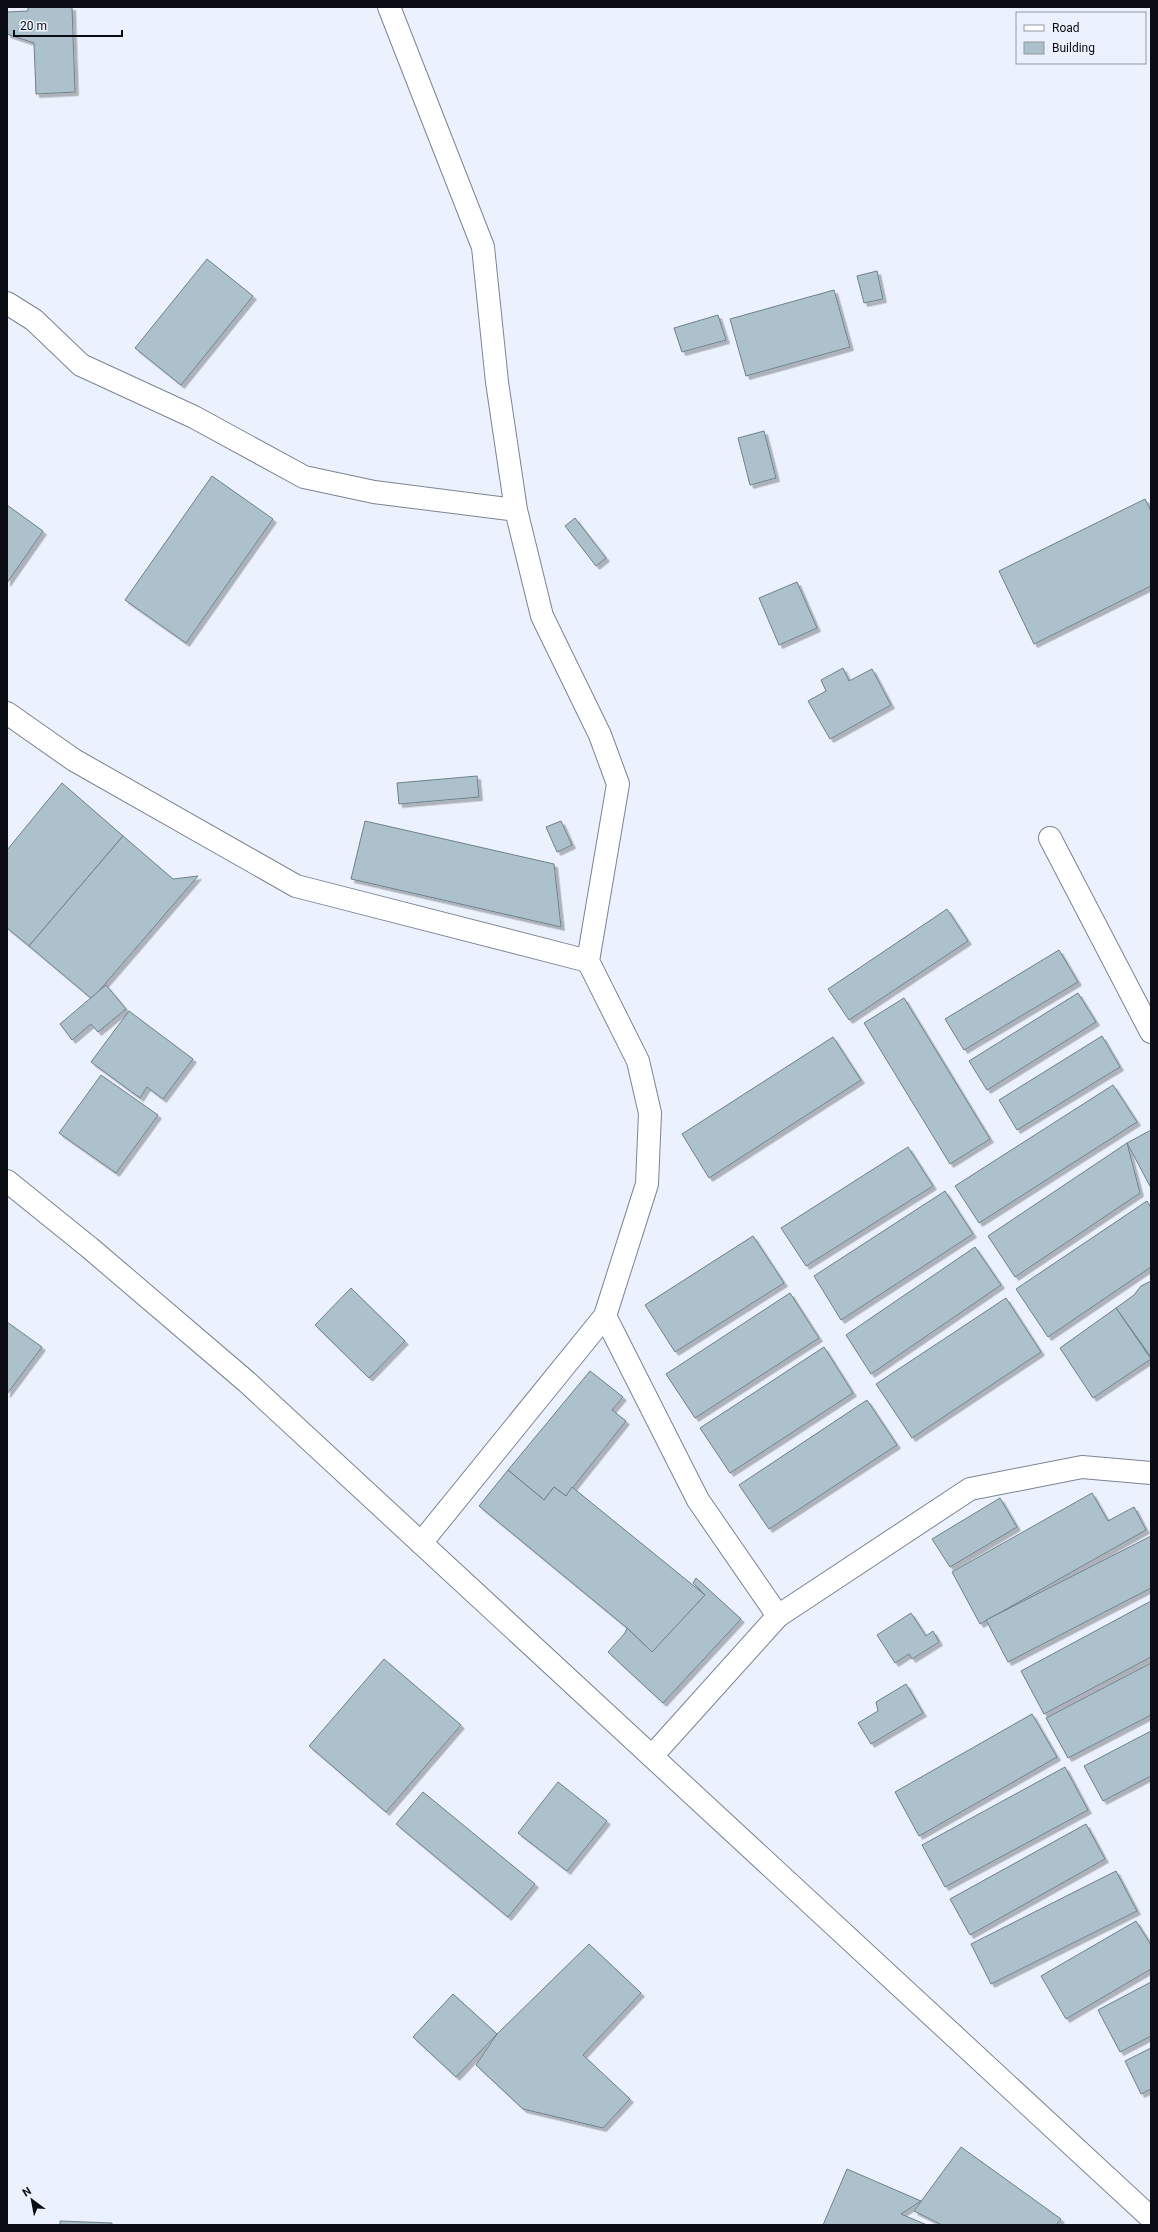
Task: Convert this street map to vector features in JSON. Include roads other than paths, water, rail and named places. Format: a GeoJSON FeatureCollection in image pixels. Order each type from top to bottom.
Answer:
{"type":"FeatureCollection","features":[{"type":"Feature","properties":{"kind":"street"},"geometry":{"type":"LineString","coordinates":[[389,7],[483,247],[497,382],[516,510],[542,616],[600,735],[618,784],[588,961],[638,1061],[650,1113],[647,1184],[605,1316],[421,1543]]}},
{"type":"Feature","properties":{"kind":"street"},"geometry":{"type":"LineString","coordinates":[[7,304],[34,320],[81,365],[194,416],[304,477],[374,492],[516,510]]}},
{"type":"Feature","properties":{"kind":"street"},"geometry":{"type":"LineString","coordinates":[[7,713],[74,760],[296,886],[588,961]]}},
{"type":"Feature","properties":{"kind":"street"},"geometry":{"type":"LineString","coordinates":[[1050,838],[1151,1032]]}},
{"type":"Feature","properties":{"kind":"street"},"geometry":{"type":"LineString","coordinates":[[7,1181],[90,1248],[247,1382],[1151,2218]]}},
{"type":"Feature","properties":{"kind":"street"},"geometry":{"type":"LineString","coordinates":[[605,1316],[698,1500],[778,1616]]}},
{"type":"Feature","properties":{"kind":"street"},"geometry":{"type":"LineString","coordinates":[[652,1756],[778,1616],[970,1489],[1082,1467],[1151,1474]]}}]}
